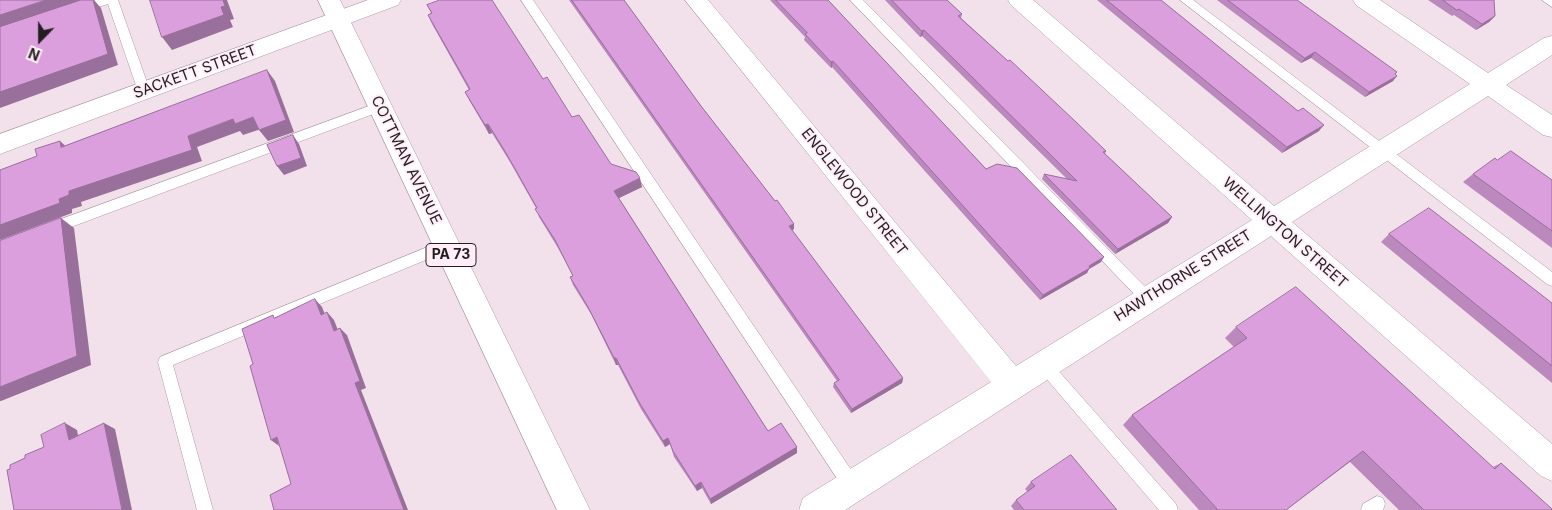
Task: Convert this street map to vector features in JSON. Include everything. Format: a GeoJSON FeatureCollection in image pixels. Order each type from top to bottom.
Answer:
{"type":"FeatureCollection","features":[{"type":"Feature","properties":{"kind":"street","name":"SACKETT STREET"},"geometry":{"type":"LineString","coordinates":[[0,144],[144,91],[334,10],[390,0]]}},
{"type":"Feature","properties":{"kind":"street","name":"ENGLEWOOD STREET"},"geometry":{"type":"LineString","coordinates":[[696,0],[1012,384]]}},
{"type":"Feature","properties":{"kind":"street","name":"WELLINGTON STREET"},"geometry":{"type":"LineString","coordinates":[[1019,0],[1552,465]]}},
{"type":"Feature","properties":{"kind":"street"},"geometry":{"type":"LineString","coordinates":[[1364,0],[1552,128]]}},
{"type":"Feature","properties":{"kind":"street","name":"COTTMAN AVENUE"},"geometry":{"type":"LineString","coordinates":[[334,10],[574,510]]}},
{"type":"Feature","properties":{"kind":"street","name":"HAWTHORNE STREET"},"geometry":{"type":"LineString","coordinates":[[815,510],[1147,298],[1552,44]]}},
{"type":"Feature","properties":{"kind":"lane"},"geometry":{"type":"LineString","coordinates":[[72,12],[89,3],[110,0],[144,91]]}},
{"type":"Feature","properties":{"kind":"lane"},"geometry":{"type":"LineString","coordinates":[[527,0],[852,486]]}},
{"type":"Feature","properties":{"kind":"lane"},"geometry":{"type":"LineString","coordinates":[[856,0],[1147,298]]}},
{"type":"Feature","properties":{"kind":"lane"},"geometry":{"type":"LineString","coordinates":[[1186,0],[1552,280]]}},
{"type":"Feature","properties":{"kind":"lane"},"geometry":{"type":"LineString","coordinates":[[1548,0],[1552,3]]}},
{"type":"Feature","properties":{"kind":"lane"},"geometry":{"type":"LineString","coordinates":[[37,234],[380,107]]}},
{"type":"Feature","properties":{"kind":"lane"},"geometry":{"type":"LineString","coordinates":[[205,510],[165,362],[447,245]]}},
{"type":"Feature","properties":{"kind":"lane"},"geometry":{"type":"LineString","coordinates":[[1043,364],[1170,510]]}},
{"type":"Feature","properties":{"kind":"building"},"geometry":{"type":"Polygon","coordinates":[[[0,0],[46,0],[0,15],[0,0]]]}},
{"type":"Feature","properties":{"kind":"building"},"geometry":{"type":"Polygon","coordinates":[[[81,0],[93,0],[108,54],[0,92],[0,27],[81,0]]]}},
{"type":"Feature","properties":{"kind":"building"},"geometry":{"type":"Polygon","coordinates":[[[150,0],[223,0],[225,6],[221,7],[224,15],[162,37],[150,0]]]}},
{"type":"Feature","properties":{"kind":"building"},"geometry":{"type":"Polygon","coordinates":[[[440,0],[492,0],[543,79],[547,77],[572,117],[579,115],[611,164],[636,172],[640,178],[614,191],[768,431],[781,423],[797,447],[710,499],[701,482],[695,486],[673,451],[668,438],[663,441],[639,402],[570,277],[573,276],[555,240],[535,209],[537,208],[506,153],[488,124],[485,125],[465,92],[470,89],[428,15],[432,13],[427,5],[440,0]]]}},
{"type":"Feature","properties":{"kind":"building"},"geometry":{"type":"Polygon","coordinates":[[[572,0],[624,0],[701,106],[775,201],[777,200],[794,224],[789,226],[903,378],[852,409],[834,383],[839,380],[572,0]]]}},
{"type":"Feature","properties":{"kind":"building"},"geometry":{"type":"Polygon","coordinates":[[[776,0],[828,0],[986,169],[997,164],[1017,168],[1104,257],[1089,266],[1090,268],[1043,295],[776,0]]]}},
{"type":"Feature","properties":{"kind":"building"},"geometry":{"type":"Polygon","coordinates":[[[892,0],[947,0],[962,14],[958,16],[1008,61],[1010,60],[1075,121],[1106,151],[1103,152],[1172,217],[1118,249],[1044,174],[1077,181],[892,0]]]}},
{"type":"Feature","properties":{"kind":"building"},"geometry":{"type":"Polygon","coordinates":[[[1107,0],[1161,0],[1298,111],[1303,108],[1324,125],[1287,147],[1107,0]]]}},
{"type":"Feature","properties":{"kind":"building"},"geometry":{"type":"Polygon","coordinates":[[[1228,0],[1297,0],[1397,72],[1395,74],[1397,76],[1369,92],[1315,52],[1305,58],[1228,0]]]}},
{"type":"Feature","properties":{"kind":"building"},"geometry":{"type":"Polygon","coordinates":[[[1443,0],[1494,0],[1495,16],[1482,24],[1443,0]]]}},
{"type":"Feature","properties":{"kind":"building"},"geometry":{"type":"Polygon","coordinates":[[[267,70],[286,120],[259,130],[253,117],[235,124],[233,119],[188,136],[192,150],[69,191],[69,195],[59,199],[60,203],[0,225],[0,170],[37,156],[35,149],[60,141],[61,147],[267,70]]]}},
{"type":"Feature","properties":{"kind":"building"},"geometry":{"type":"Polygon","coordinates":[[[293,135],[301,158],[277,166],[267,145],[293,135]]]}},
{"type":"Feature","properties":{"kind":"building"},"geometry":{"type":"Polygon","coordinates":[[[1511,151],[1552,180],[1552,231],[1473,174],[1495,158],[1497,160],[1511,151]]]}},
{"type":"Feature","properties":{"kind":"building"},"geometry":{"type":"Polygon","coordinates":[[[1429,208],[1552,303],[1552,366],[1389,234],[1429,208]]]}},
{"type":"Feature","properties":{"kind":"building"},"geometry":{"type":"Polygon","coordinates":[[[61,218],[77,356],[0,387],[0,241],[61,218]]]}},
{"type":"Feature","properties":{"kind":"building"},"geometry":{"type":"Polygon","coordinates":[[[1296,287],[1495,469],[1501,463],[1552,510],[1424,510],[1363,451],[1286,510],[1218,510],[1132,415],[1247,338],[1236,327],[1296,287]]]}},
{"type":"Feature","properties":{"kind":"building"},"geometry":{"type":"Polygon","coordinates":[[[315,299],[321,315],[327,312],[334,331],[340,328],[360,381],[355,383],[404,510],[274,510],[270,495],[291,484],[277,437],[271,440],[250,366],[253,364],[242,329],[273,315],[274,318],[315,299]]]}},
{"type":"Feature","properties":{"kind":"building"},"geometry":{"type":"Polygon","coordinates":[[[65,423],[69,440],[104,423],[122,510],[14,510],[7,470],[10,469],[10,465],[25,458],[25,455],[44,447],[41,435],[65,423]]]}},
{"type":"Feature","properties":{"kind":"building"},"geometry":{"type":"Polygon","coordinates":[[[1071,455],[1117,510],[1024,510],[1016,500],[1035,486],[1031,482],[1071,455]]]}}]}
